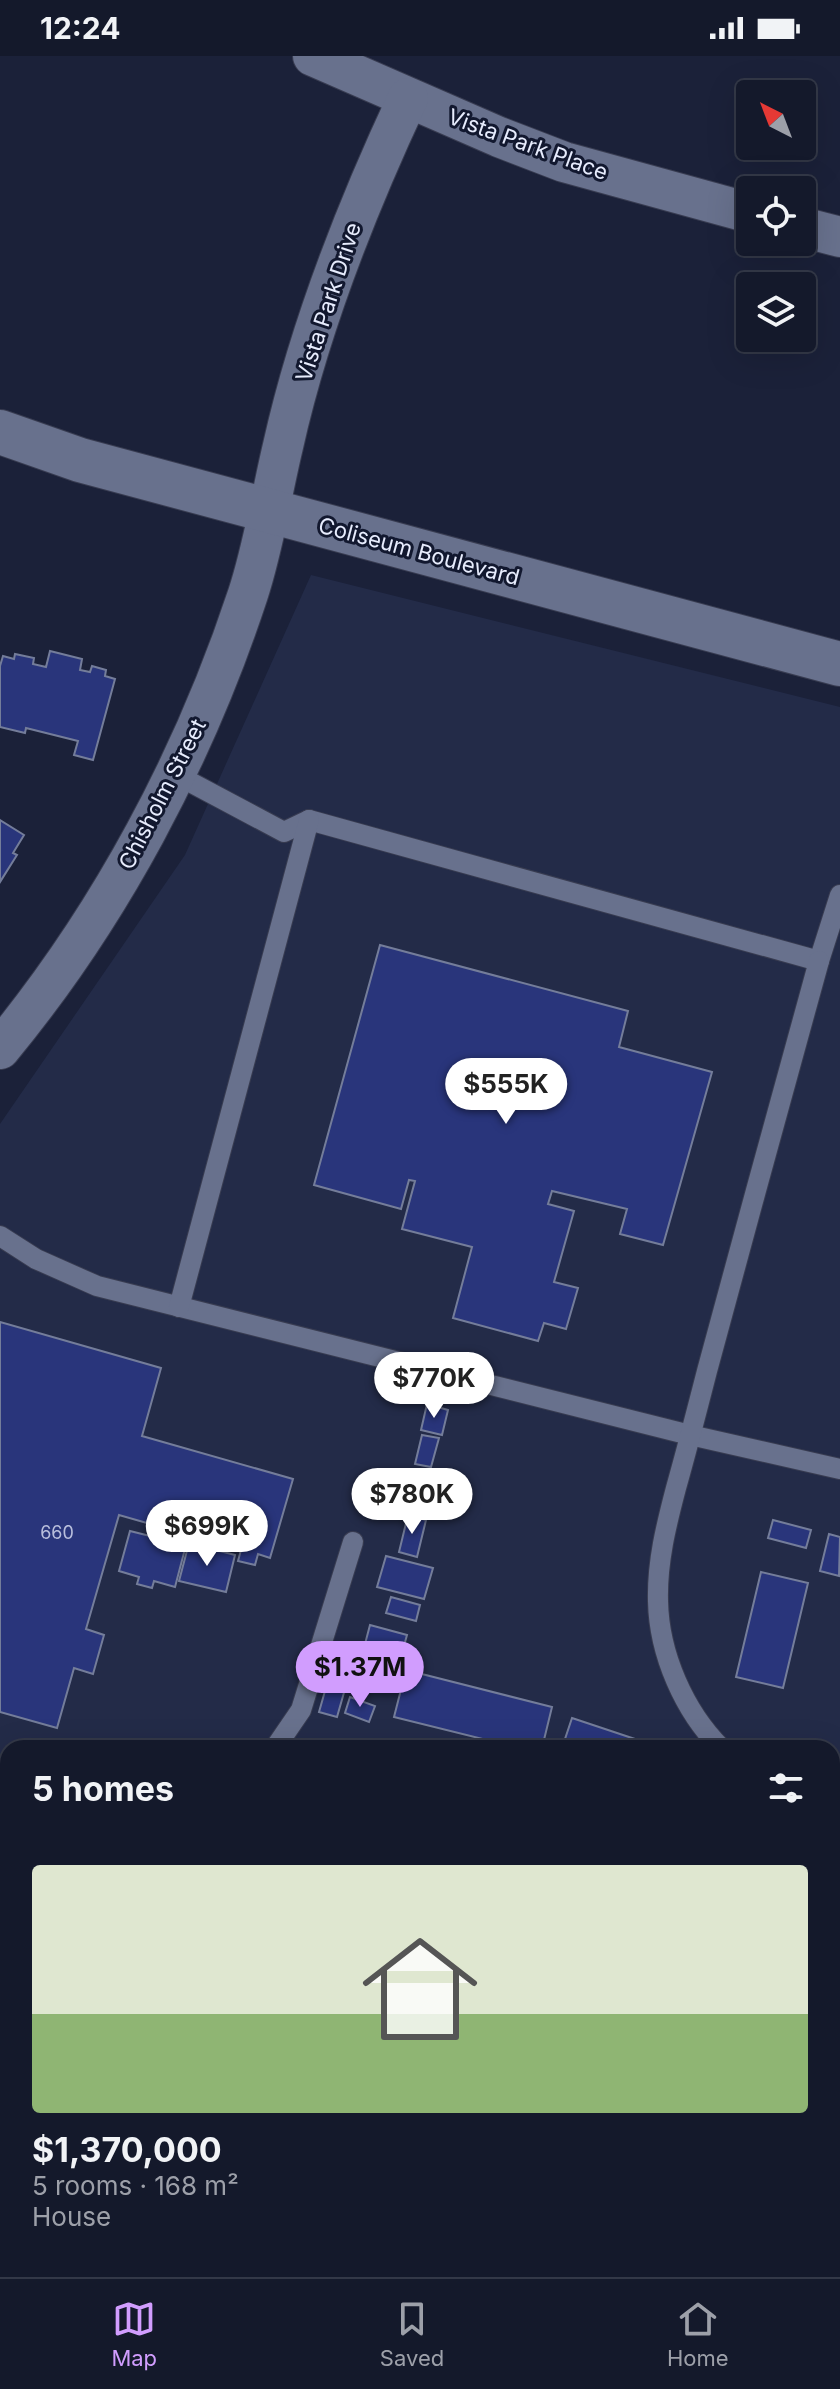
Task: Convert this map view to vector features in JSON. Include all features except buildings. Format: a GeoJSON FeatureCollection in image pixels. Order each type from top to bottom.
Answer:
{"type":"FeatureCollection","features":[{"type":"Feature","properties":{"kind":"main road","name":"Coliseum Boulevard"},"geometry":{"type":"LineString","coordinates":[[0,432],[80,460],[840,664]]}},
{"type":"Feature","properties":{"kind":"street","name":"Vista Park Place"},"geometry":{"type":"LineString","coordinates":[[313,56],[564,162],[736,209]]}},
{"type":"Feature","properties":{"kind":"street","name":"Vista Park Drive"},"geometry":{"type":"LineString","coordinates":[[271,512],[283,445],[316,330],[357,214],[408,98]]}},
{"type":"Feature","properties":{"kind":"street"},"geometry":{"type":"LineString","coordinates":[[816,231],[840,237]]}},
{"type":"Feature","properties":{"kind":"street","name":"Chisholm Street"},"geometry":{"type":"LineString","coordinates":[[0,1049],[59,972],[101,908],[175,774],[227,653],[249,591],[271,512]]}},
{"type":"Feature","properties":{"kind":"lane"},"geometry":{"type":"LineString","coordinates":[[175,774],[284,832],[309,820],[819,961]]}},
{"type":"Feature","properties":{"kind":"lane"},"geometry":{"type":"LineString","coordinates":[[179,1307],[309,820]]}},
{"type":"Feature","properties":{"kind":"lane"},"geometry":{"type":"LineString","coordinates":[[715,1740],[681,1691],[670,1664],[658,1604],[662,1544],[819,961],[840,895]]}},
{"type":"Feature","properties":{"kind":"lane"},"geometry":{"type":"LineString","coordinates":[[0,1236],[36,1259],[97,1286],[690,1435],[840,1469]]}},
{"type":"Feature","properties":{"kind":"lane"},"geometry":{"type":"LineString","coordinates":[[282,1740],[301,1710],[353,1542]]}},
{"type":"Feature","properties":{"kind":"shaded area"},"geometry":{"type":"Polygon","coordinates":[[[311,575],[840,707],[840,1740],[0,1740],[0,1124],[185,855],[311,575]]]}}]}
